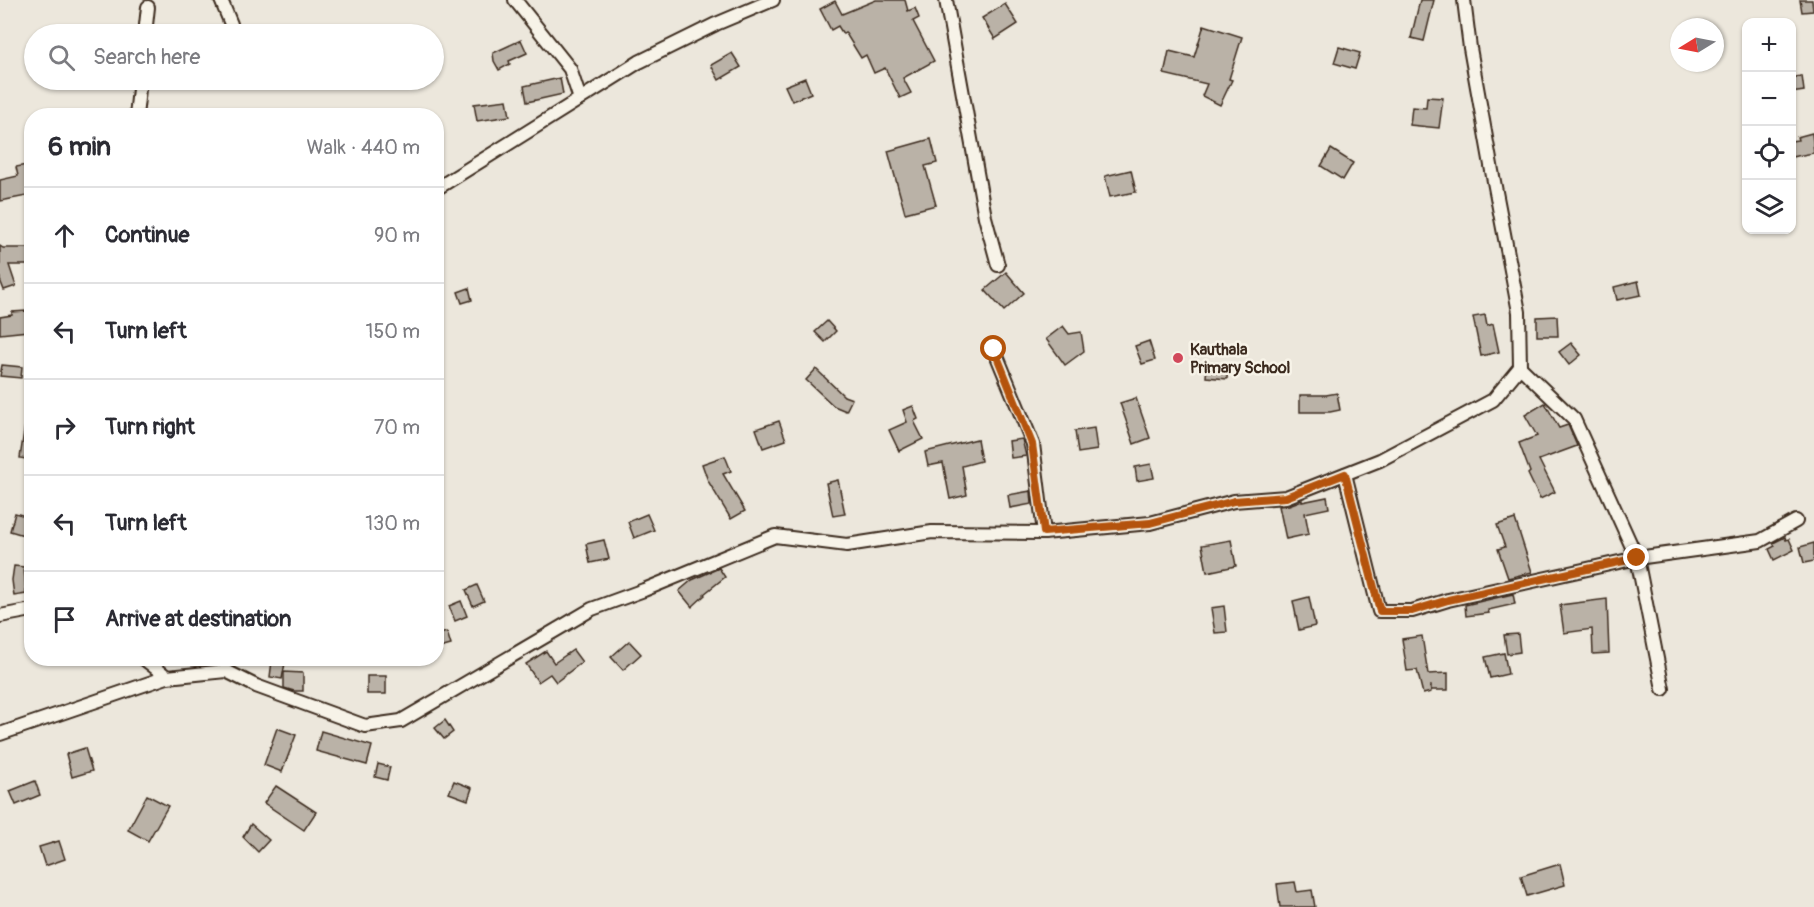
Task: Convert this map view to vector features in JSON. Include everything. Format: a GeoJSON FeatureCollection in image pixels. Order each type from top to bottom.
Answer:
{"type":"FeatureCollection","features":[{"type":"Feature","properties":{"kind":"street"},"geometry":{"type":"LineString","coordinates":[[221,0],[231,24]]}},
{"type":"Feature","properties":{"kind":"street"},"geometry":{"type":"LineString","coordinates":[[515,0],[570,69],[580,99]]}},
{"type":"Feature","properties":{"kind":"street"},"geometry":{"type":"LineString","coordinates":[[444,184],[639,62],[716,24],[773,0]]}},
{"type":"Feature","properties":{"kind":"street"},"geometry":{"type":"LineString","coordinates":[[946,0],[985,217],[998,265]]}},
{"type":"Feature","properties":{"kind":"street"},"geometry":{"type":"LineString","coordinates":[[0,734],[167,677],[226,671],[256,686],[365,726],[400,721],[592,609],[775,536],[847,545],[932,532],[1044,532],[1150,523],[1234,501],[1286,497],[1380,460],[1493,400],[1520,367],[1519,312],[1488,148],[1464,0]]}},
{"type":"Feature","properties":{"kind":"street"},"geometry":{"type":"LineString","coordinates":[[146,24],[148,7]]}},
{"type":"Feature","properties":{"kind":"street"},"geometry":{"type":"LineString","coordinates":[[137,108],[139,90]]}},
{"type":"Feature","properties":{"kind":"street"},"geometry":{"type":"LineString","coordinates":[[994,349],[1032,444],[1044,532]]}},
{"type":"Feature","properties":{"kind":"street"},"geometry":{"type":"LineString","coordinates":[[1520,367],[1574,419],[1637,558],[1663,689]]}},
{"type":"Feature","properties":{"kind":"street"},"geometry":{"type":"LineString","coordinates":[[1345,474],[1380,611],[1412,611],[1448,600],[1637,558],[1760,541],[1796,521]]}},
{"type":"Feature","properties":{"kind":"street"},"geometry":{"type":"LineString","coordinates":[[0,616],[24,612]]}},
{"type":"Feature","properties":{"kind":"street"},"geometry":{"type":"LineString","coordinates":[[153,666],[167,677]]}},
{"type":"Feature","properties":{"kind":"building"},"geometry":{"type":"Polygon","coordinates":[[[876,0],[905,0],[908,11],[915,8],[919,18],[913,21],[934,61],[903,78],[911,93],[900,98],[885,68],[874,73],[866,55],[861,58],[845,32],[843,34],[838,26],[831,30],[820,9],[835,1],[842,14],[876,0]]]}},
{"type":"Feature","properties":{"kind":"building"},"geometry":{"type":"Polygon","coordinates":[[[1420,0],[1434,0],[1424,41],[1411,38],[1420,0]]]}},
{"type":"Feature","properties":{"kind":"building"},"geometry":{"type":"Polygon","coordinates":[[[1800,0],[1812,0],[1813,11],[1802,12],[1800,0]]]}},
{"type":"Feature","properties":{"kind":"building"},"geometry":{"type":"Polygon","coordinates":[[[1005,4],[1018,24],[995,39],[982,18],[1005,4]]]}},
{"type":"Feature","properties":{"kind":"building"},"geometry":{"type":"Polygon","coordinates":[[[1204,25],[1242,37],[1229,79],[1232,80],[1220,105],[1202,96],[1207,84],[1164,74],[1169,51],[1194,57],[1204,25]]]}},
{"type":"Feature","properties":{"kind":"building"},"geometry":{"type":"Polygon","coordinates":[[[521,40],[527,53],[509,61],[510,64],[499,70],[493,53],[521,40]]]}},
{"type":"Feature","properties":{"kind":"building"},"geometry":{"type":"Polygon","coordinates":[[[1339,47],[1360,53],[1355,69],[1334,63],[1339,47]]]}},
{"type":"Feature","properties":{"kind":"building"},"geometry":{"type":"Polygon","coordinates":[[[732,53],[741,67],[719,80],[711,65],[732,53]]]}},
{"type":"Feature","properties":{"kind":"building"},"geometry":{"type":"Polygon","coordinates":[[[1802,76],[1804,91],[1796,92],[1796,77],[1802,76]]]}},
{"type":"Feature","properties":{"kind":"building"},"geometry":{"type":"Polygon","coordinates":[[[560,78],[563,94],[527,102],[524,86],[560,78]]]}},
{"type":"Feature","properties":{"kind":"building"},"geometry":{"type":"Polygon","coordinates":[[[805,78],[811,93],[792,101],[785,86],[805,78]]]}},
{"type":"Feature","properties":{"kind":"building"},"geometry":{"type":"Polygon","coordinates":[[[1427,97],[1443,98],[1439,128],[1410,125],[1412,107],[1426,108],[1427,97]]]}},
{"type":"Feature","properties":{"kind":"building"},"geometry":{"type":"Polygon","coordinates":[[[507,100],[510,116],[477,121],[474,104],[507,100]]]}},
{"type":"Feature","properties":{"kind":"building"},"geometry":{"type":"Polygon","coordinates":[[[1812,133],[1814,153],[1796,156],[1797,137],[1812,133]]]}},
{"type":"Feature","properties":{"kind":"building"},"geometry":{"type":"Polygon","coordinates":[[[931,139],[937,163],[925,166],[936,205],[905,213],[888,151],[931,139]]]}},
{"type":"Feature","properties":{"kind":"building"},"geometry":{"type":"Polygon","coordinates":[[[1331,149],[1353,163],[1343,180],[1321,166],[1331,149]]]}},
{"type":"Feature","properties":{"kind":"building"},"geometry":{"type":"Polygon","coordinates":[[[24,166],[24,196],[0,201],[0,180],[18,176],[16,167],[24,166]]]}},
{"type":"Feature","properties":{"kind":"building"},"geometry":{"type":"Polygon","coordinates":[[[1131,170],[1136,192],[1110,197],[1105,176],[1131,170]]]}},
{"type":"Feature","properties":{"kind":"building"},"geometry":{"type":"Polygon","coordinates":[[[0,246],[24,248],[24,265],[9,265],[16,286],[4,290],[0,280],[0,246]]]}},
{"type":"Feature","properties":{"kind":"building"},"geometry":{"type":"Polygon","coordinates":[[[1006,272],[1024,293],[1004,311],[985,290],[1006,272]]]}},
{"type":"Feature","properties":{"kind":"building"},"geometry":{"type":"Polygon","coordinates":[[[1638,281],[1641,295],[1617,300],[1614,287],[1638,281]]]}},
{"type":"Feature","properties":{"kind":"building"},"geometry":{"type":"Polygon","coordinates":[[[469,288],[472,300],[462,303],[458,292],[469,288]]]}},
{"type":"Feature","properties":{"kind":"building"},"geometry":{"type":"Polygon","coordinates":[[[24,311],[24,331],[0,334],[0,317],[12,315],[12,312],[24,311]]]}},
{"type":"Feature","properties":{"kind":"building"},"geometry":{"type":"Polygon","coordinates":[[[1485,315],[1487,326],[1493,324],[1499,352],[1481,356],[1473,317],[1485,315]]]}},
{"type":"Feature","properties":{"kind":"building"},"geometry":{"type":"Polygon","coordinates":[[[1557,316],[1558,336],[1537,336],[1537,317],[1557,316]]]}},
{"type":"Feature","properties":{"kind":"building"},"geometry":{"type":"Polygon","coordinates":[[[827,321],[836,331],[825,342],[815,332],[827,321]]]}},
{"type":"Feature","properties":{"kind":"building"},"geometry":{"type":"Polygon","coordinates":[[[1063,326],[1069,334],[1081,332],[1084,351],[1065,365],[1046,339],[1063,326]]]}},
{"type":"Feature","properties":{"kind":"building"},"geometry":{"type":"Polygon","coordinates":[[[1149,341],[1155,360],[1142,364],[1135,346],[1149,341]]]}},
{"type":"Feature","properties":{"kind":"building"},"geometry":{"type":"Polygon","coordinates":[[[1571,343],[1581,355],[1569,365],[1559,352],[1571,343]]]}},
{"type":"Feature","properties":{"kind":"building"},"geometry":{"type":"Polygon","coordinates":[[[1207,363],[1228,366],[1227,379],[1206,377],[1207,363]]]}},
{"type":"Feature","properties":{"kind":"building"},"geometry":{"type":"Polygon","coordinates":[[[2,365],[22,367],[21,378],[0,376],[2,365]]]}},
{"type":"Feature","properties":{"kind":"building"},"geometry":{"type":"Polygon","coordinates":[[[816,369],[844,396],[852,399],[846,411],[834,406],[806,380],[816,369]]]}},
{"type":"Feature","properties":{"kind":"building"},"geometry":{"type":"Polygon","coordinates":[[[1337,393],[1340,410],[1300,412],[1300,395],[1337,393]]]}},
{"type":"Feature","properties":{"kind":"building"},"geometry":{"type":"Polygon","coordinates":[[[1136,398],[1150,438],[1134,444],[1120,403],[1136,398]]]}},
{"type":"Feature","properties":{"kind":"building"},"geometry":{"type":"Polygon","coordinates":[[[1545,403],[1559,428],[1568,425],[1577,446],[1539,460],[1555,492],[1540,499],[1528,474],[1530,472],[1519,443],[1537,436],[1525,415],[1545,403]]]}},
{"type":"Feature","properties":{"kind":"building"},"geometry":{"type":"Polygon","coordinates":[[[913,406],[918,419],[914,421],[923,439],[899,451],[889,430],[907,422],[903,410],[913,406]]]}},
{"type":"Feature","properties":{"kind":"building"},"geometry":{"type":"Polygon","coordinates":[[[779,421],[786,440],[763,448],[756,429],[779,421]]]}},
{"type":"Feature","properties":{"kind":"building"},"geometry":{"type":"Polygon","coordinates":[[[1094,428],[1097,450],[1078,453],[1075,431],[1094,428]]]}},
{"type":"Feature","properties":{"kind":"building"},"geometry":{"type":"Polygon","coordinates":[[[24,432],[24,459],[20,458],[24,432]]]}},
{"type":"Feature","properties":{"kind":"building"},"geometry":{"type":"Polygon","coordinates":[[[977,439],[981,461],[962,466],[967,495],[950,499],[943,463],[928,466],[925,452],[977,439]]]}},
{"type":"Feature","properties":{"kind":"building"},"geometry":{"type":"Polygon","coordinates":[[[1022,439],[1026,456],[1011,458],[1009,441],[1022,439]]]}},
{"type":"Feature","properties":{"kind":"building"},"geometry":{"type":"Polygon","coordinates":[[[725,456],[731,471],[723,474],[745,511],[731,519],[708,481],[702,464],[725,456]]]}},
{"type":"Feature","properties":{"kind":"building"},"geometry":{"type":"Polygon","coordinates":[[[1151,464],[1154,478],[1137,481],[1135,467],[1151,464]]]}},
{"type":"Feature","properties":{"kind":"building"},"geometry":{"type":"Polygon","coordinates":[[[838,480],[845,514],[833,516],[826,483],[838,480]]]}},
{"type":"Feature","properties":{"kind":"building"},"geometry":{"type":"Polygon","coordinates":[[[1031,491],[1032,504],[1010,508],[1008,495],[1031,491]]]}},
{"type":"Feature","properties":{"kind":"building"},"geometry":{"type":"Polygon","coordinates":[[[1327,497],[1329,508],[1305,513],[1309,534],[1286,539],[1279,506],[1327,497]]]}},
{"type":"Feature","properties":{"kind":"building"},"geometry":{"type":"Polygon","coordinates":[[[15,513],[24,516],[24,535],[10,531],[15,513]]]}},
{"type":"Feature","properties":{"kind":"building"},"geometry":{"type":"Polygon","coordinates":[[[647,514],[654,530],[634,538],[628,522],[647,514]]]}},
{"type":"Feature","properties":{"kind":"building"},"geometry":{"type":"Polygon","coordinates":[[[1515,519],[1532,572],[1508,578],[1498,549],[1505,547],[1497,525],[1515,519]]]}},
{"type":"Feature","properties":{"kind":"building"},"geometry":{"type":"Polygon","coordinates":[[[1785,537],[1786,540],[1789,539],[1794,550],[1774,560],[1769,549],[1775,546],[1773,543],[1785,537]]]}},
{"type":"Feature","properties":{"kind":"building"},"geometry":{"type":"Polygon","coordinates":[[[604,540],[609,559],[590,563],[586,544],[604,540]]]}},
{"type":"Feature","properties":{"kind":"building"},"geometry":{"type":"Polygon","coordinates":[[[1231,540],[1236,566],[1207,572],[1202,545],[1231,540]]]}},
{"type":"Feature","properties":{"kind":"building"},"geometry":{"type":"Polygon","coordinates":[[[1814,543],[1814,561],[1804,563],[1800,547],[1814,543]]]}},
{"type":"Feature","properties":{"kind":"building"},"geometry":{"type":"Polygon","coordinates":[[[14,566],[24,567],[24,594],[14,596],[12,580],[14,566]]]}},
{"type":"Feature","properties":{"kind":"building"},"geometry":{"type":"Polygon","coordinates":[[[719,568],[725,577],[692,607],[679,591],[692,580],[719,568]]]}},
{"type":"Feature","properties":{"kind":"building"},"geometry":{"type":"Polygon","coordinates":[[[477,585],[484,601],[473,606],[466,590],[477,585]]]}},
{"type":"Feature","properties":{"kind":"building"},"geometry":{"type":"Polygon","coordinates":[[[1513,594],[1515,604],[1488,610],[1489,613],[1466,616],[1465,605],[1513,594]]]}},
{"type":"Feature","properties":{"kind":"building"},"geometry":{"type":"Polygon","coordinates":[[[1309,597],[1315,626],[1299,630],[1293,601],[1309,597]]]}},
{"type":"Feature","properties":{"kind":"building"},"geometry":{"type":"Polygon","coordinates":[[[1607,599],[1609,653],[1593,654],[1592,629],[1564,633],[1560,605],[1607,599]]]}},
{"type":"Feature","properties":{"kind":"building"},"geometry":{"type":"Polygon","coordinates":[[[461,601],[467,616],[455,621],[449,606],[461,601]]]}},
{"type":"Feature","properties":{"kind":"building"},"geometry":{"type":"Polygon","coordinates":[[[1224,606],[1227,632],[1215,633],[1211,608],[1224,606]]]}},
{"type":"Feature","properties":{"kind":"building"},"geometry":{"type":"Polygon","coordinates":[[[447,632],[451,645],[444,647],[444,633],[447,632]]]}},
{"type":"Feature","properties":{"kind":"building"},"geometry":{"type":"Polygon","coordinates":[[[1518,634],[1520,652],[1507,654],[1504,635],[1518,634]]]}},
{"type":"Feature","properties":{"kind":"building"},"geometry":{"type":"Polygon","coordinates":[[[1422,636],[1428,674],[1448,673],[1448,690],[1431,690],[1430,686],[1431,692],[1423,694],[1417,670],[1407,671],[1402,639],[1422,636]]]}},
{"type":"Feature","properties":{"kind":"building"},"geometry":{"type":"Polygon","coordinates":[[[629,641],[641,654],[623,670],[611,657],[629,641]]]}},
{"type":"Feature","properties":{"kind":"building"},"geometry":{"type":"Polygon","coordinates":[[[573,650],[582,662],[556,682],[550,674],[538,682],[526,664],[546,651],[554,663],[573,650]]]}},
{"type":"Feature","properties":{"kind":"building"},"geometry":{"type":"Polygon","coordinates":[[[1504,653],[1508,674],[1490,678],[1485,657],[1504,653]]]}},
{"type":"Feature","properties":{"kind":"building"},"geometry":{"type":"Polygon","coordinates":[[[271,666],[284,666],[282,679],[270,677],[271,666]]]}},
{"type":"Feature","properties":{"kind":"building"},"geometry":{"type":"Polygon","coordinates":[[[284,672],[303,673],[303,691],[284,688],[284,672]]]}},
{"type":"Feature","properties":{"kind":"building"},"geometry":{"type":"Polygon","coordinates":[[[367,676],[386,676],[386,694],[367,694],[367,676]]]}},
{"type":"Feature","properties":{"kind":"building"},"geometry":{"type":"Polygon","coordinates":[[[445,720],[453,732],[444,739],[435,728],[445,720]]]}},
{"type":"Feature","properties":{"kind":"building"},"geometry":{"type":"Polygon","coordinates":[[[277,728],[296,735],[282,772],[264,765],[277,728]]]}},
{"type":"Feature","properties":{"kind":"building"},"geometry":{"type":"Polygon","coordinates":[[[321,731],[372,746],[367,765],[316,751],[321,731]]]}},
{"type":"Feature","properties":{"kind":"building"},"geometry":{"type":"Polygon","coordinates":[[[85,748],[92,771],[72,777],[66,754],[85,748]]]}},
{"type":"Feature","properties":{"kind":"building"},"geometry":{"type":"Polygon","coordinates":[[[378,764],[390,767],[387,780],[375,777],[378,764]]]}},
{"type":"Feature","properties":{"kind":"building"},"geometry":{"type":"Polygon","coordinates":[[[35,781],[40,795],[16,805],[10,791],[35,781]]]}},
{"type":"Feature","properties":{"kind":"building"},"geometry":{"type":"Polygon","coordinates":[[[454,781],[472,788],[468,800],[449,793],[454,781]]]}},
{"type":"Feature","properties":{"kind":"building"},"geometry":{"type":"Polygon","coordinates":[[[276,786],[316,812],[304,830],[264,803],[276,786]]]}},
{"type":"Feature","properties":{"kind":"building"},"geometry":{"type":"Polygon","coordinates":[[[147,795],[168,806],[148,841],[128,830],[147,795]]]}},
{"type":"Feature","properties":{"kind":"building"},"geometry":{"type":"Polygon","coordinates":[[[251,824],[269,840],[258,852],[243,837],[251,824]]]}},
{"type":"Feature","properties":{"kind":"building"},"geometry":{"type":"Polygon","coordinates":[[[59,841],[65,859],[45,866],[39,847],[59,841]]]}},
{"type":"Feature","properties":{"kind":"building"},"geometry":{"type":"Polygon","coordinates":[[[1560,864],[1565,885],[1527,896],[1521,876],[1560,864]]]}},
{"type":"Feature","properties":{"kind":"building"},"geometry":{"type":"Polygon","coordinates":[[[1295,882],[1297,892],[1312,890],[1315,907],[1280,907],[1277,884],[1295,882]]]}},
{"type":"Feature","properties":{"kind":"place","name":"Kauthala Primary School"},"geometry":{"type":"Point","coordinates":[1178,358]}},
{"type":"Feature","properties":{"kind":"route"},"geometry":{"type":"LineString","coordinates":[[994,349],[1032,444],[1044,532],[1150,523],[1234,501],[1286,497],[1345,474],[1380,611],[1412,611],[1448,600],[1637,558]]}}]}
